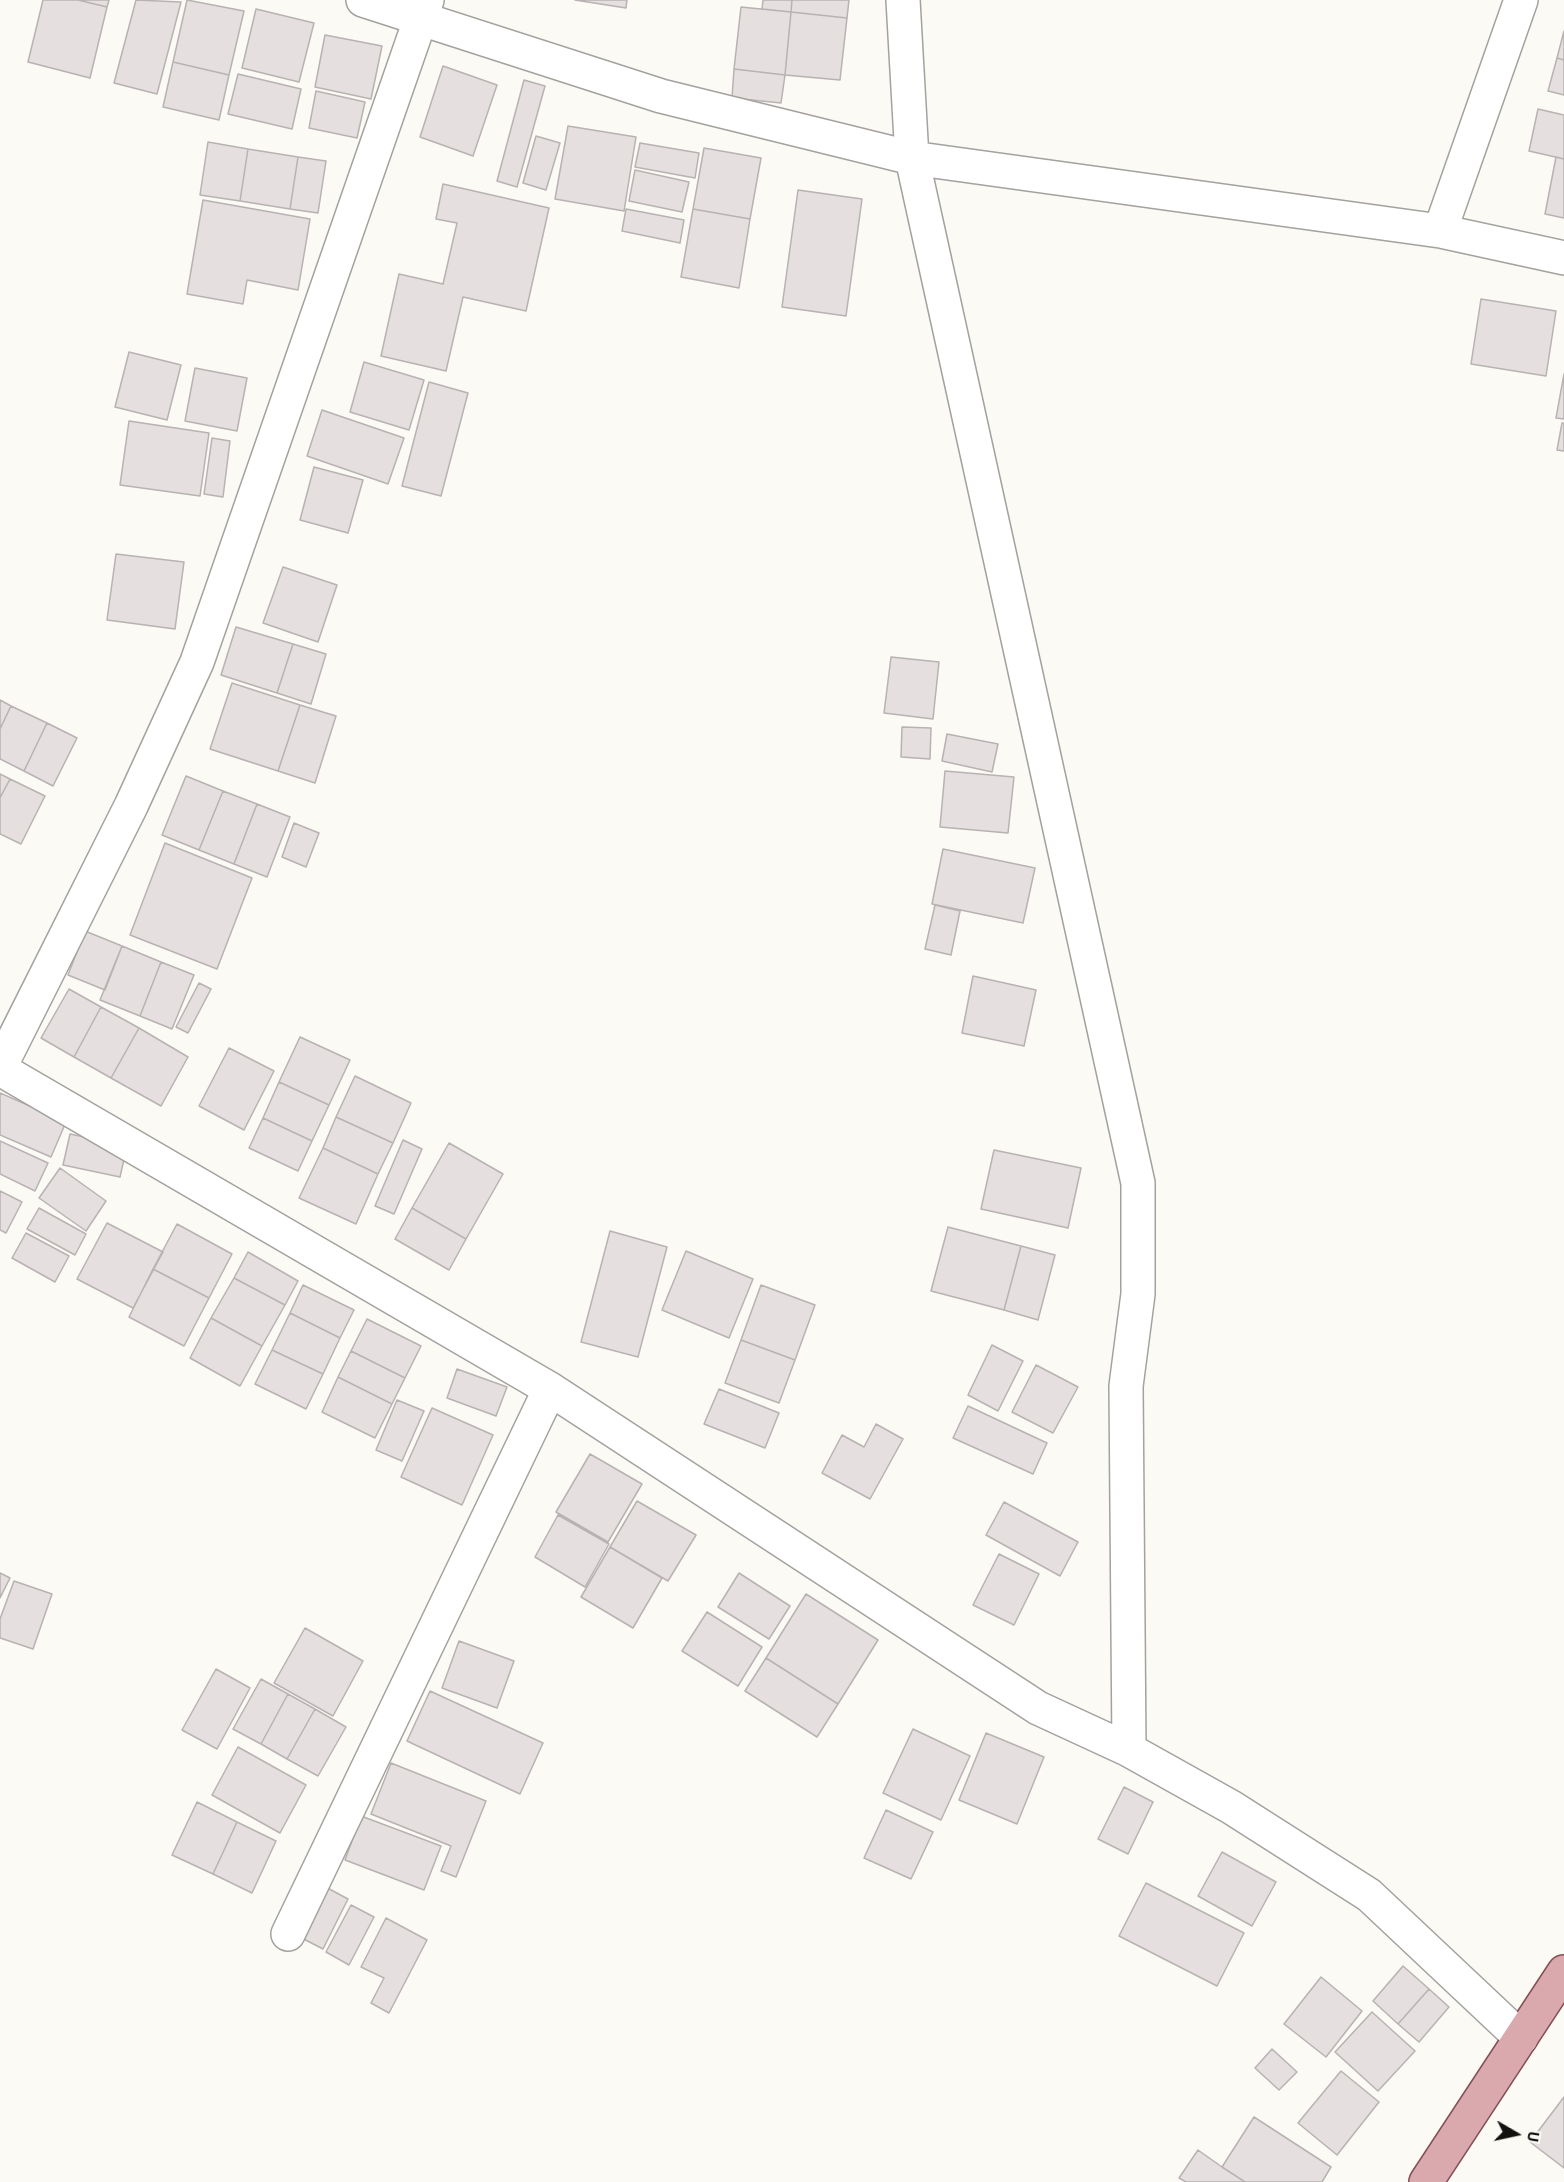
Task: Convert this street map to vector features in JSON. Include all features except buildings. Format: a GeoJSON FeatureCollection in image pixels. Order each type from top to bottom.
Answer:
{"type":"FeatureCollection","features":[{"type":"Feature","properties":{"kind":"main road"},"geometry":{"type":"LineString","coordinates":[[1426,2182],[1564,1972]]}},
{"type":"Feature","properties":{"kind":"street"},"geometry":{"type":"LineString","coordinates":[[363,0],[424,9],[661,96],[912,158],[1440,231],[1564,258]]}},
{"type":"Feature","properties":{"kind":"street"},"geometry":{"type":"LineString","coordinates":[[903,0],[912,158],[1138,1183],[1138,1294],[1126,1386],[1129,1750]]}},
{"type":"Feature","properties":{"kind":"street"},"geometry":{"type":"LineString","coordinates":[[1440,231],[1521,0]]}},
{"type":"Feature","properties":{"kind":"street"},"geometry":{"type":"LineString","coordinates":[[424,9],[197,662],[130,806],[0,1068],[550,1389],[1038,1708],[1129,1750],[1231,1806],[1369,1894],[1521,2038]]}},
{"type":"Feature","properties":{"kind":"street"},"geometry":{"type":"LineString","coordinates":[[288,1934],[550,1389]]}}]}
